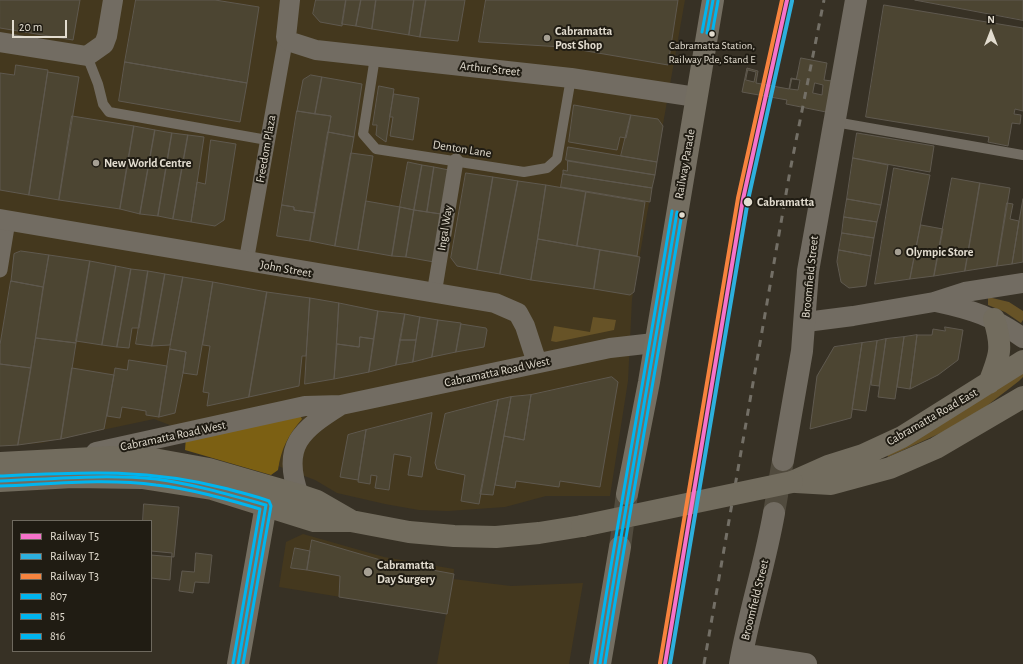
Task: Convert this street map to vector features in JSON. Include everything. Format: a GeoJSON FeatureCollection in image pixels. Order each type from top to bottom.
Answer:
{"type":"FeatureCollection","features":[{"type":"Feature","properties":{"kind":"main road","name":"Railway Parade"},"geometry":{"type":"LineString","coordinates":[[627,494],[713,0]]}},
{"type":"Feature","properties":{"kind":"main road"},"geometry":{"type":"LineString","coordinates":[[989,383],[1000,352],[1001,344],[994,319]]}},
{"type":"Feature","properties":{"kind":"main road","name":"Cabramatta Road East"},"geometry":{"type":"LineString","coordinates":[[829,475],[863,455],[902,437],[1023,361]]}},
{"type":"Feature","properties":{"kind":"main road","name":"Cabramatta Road East"},"geometry":{"type":"LineString","coordinates":[[582,526],[829,475],[890,468],[936,448],[1023,397]]}},
{"type":"Feature","properties":{"kind":"main road","name":"Cabramatta Road West"},"geometry":{"type":"LineString","coordinates":[[0,463],[112,457],[159,460],[209,469],[300,495],[318,501],[351,521]]}},
{"type":"Feature","properties":{"kind":"main road","name":"Cabramatta Road West"},"geometry":{"type":"LineString","coordinates":[[0,481],[73,477],[142,478],[212,489],[314,521],[351,521],[409,532],[454,536],[496,537],[532,534],[582,526]]}},
{"type":"Feature","properties":{"kind":"main road"},"geometry":{"type":"LineString","coordinates":[[238,664],[266,505]]}},
{"type":"Feature","properties":{"kind":"main road"},"geometry":{"type":"LineString","coordinates":[[600,664],[620,547]]}},
{"type":"Feature","properties":{"kind":"street"},"geometry":{"type":"LineString","coordinates":[[0,42],[87,56],[104,44],[107,36],[113,0]]}},
{"type":"Feature","properties":{"kind":"street"},"geometry":{"type":"LineString","coordinates":[[286,37],[290,0]]}},
{"type":"Feature","properties":{"kind":"street","name":"Broomfield Street"},"geometry":{"type":"LineString","coordinates":[[783,460],[806,322],[808,271],[856,0]]}},
{"type":"Feature","properties":{"kind":"street","name":"Arthur Street"},"geometry":{"type":"LineString","coordinates":[[286,37],[291,42],[316,50],[571,78],[696,97]]}},
{"type":"Feature","properties":{"kind":"street","name":"Freedom Plaza"},"geometry":{"type":"LineString","coordinates":[[246,262],[286,37]]}},
{"type":"Feature","properties":{"kind":"street","name":"Ingal Way"},"geometry":{"type":"LineString","coordinates":[[434,294],[456,162]]}},
{"type":"Feature","properties":{"kind":"street"},"geometry":{"type":"LineString","coordinates":[[0,270],[4,220]]}},
{"type":"Feature","properties":{"kind":"street","name":"John Street"},"geometry":{"type":"LineString","coordinates":[[4,220],[434,294],[495,303],[518,313],[525,326],[537,363]]}},
{"type":"Feature","properties":{"kind":"street"},"geometry":{"type":"LineString","coordinates":[[806,322],[853,316],[934,302],[965,292],[1023,283]]}},
{"type":"Feature","properties":{"kind":"street"},"geometry":{"type":"LineString","coordinates":[[994,287],[1011,291],[1023,298]]}},
{"type":"Feature","properties":{"kind":"street"},"geometry":{"type":"LineString","coordinates":[[934,302],[971,309],[994,319],[1023,338]]}},
{"type":"Feature","properties":{"kind":"street","name":"Cabramatta Road West"},"geometry":{"type":"LineString","coordinates":[[52,460],[121,447],[305,406],[340,405],[617,347],[654,343]]}},
{"type":"Feature","properties":{"kind":"street","name":"Cabramatta Road West"},"geometry":{"type":"LineString","coordinates":[[300,495],[291,469],[297,442],[312,423],[340,405]]}},
{"type":"Feature","properties":{"kind":"street","name":"Broomfield Street"},"geometry":{"type":"LineString","coordinates":[[741,659],[750,614],[767,551],[774,513]]}},
{"type":"Feature","properties":{"kind":"street"},"geometry":{"type":"LineString","coordinates":[[741,659],[806,664]]}},
{"type":"Feature","properties":{"kind":"lane"},"geometry":{"type":"LineString","coordinates":[[87,56],[98,84],[103,104],[109,112],[267,140]]}},
{"type":"Feature","properties":{"kind":"lane","name":"Denton Lane"},"geometry":{"type":"LineString","coordinates":[[375,57],[363,134],[376,149],[524,172],[546,168],[557,159],[571,78]]}},
{"type":"Feature","properties":{"kind":"lane"},"geometry":{"type":"LineString","coordinates":[[835,122],[1023,155]]}},
{"type":"Feature","properties":{"kind":"shaded area"},"geometry":{"type":"Polygon","coordinates":[[[0,0],[685,0],[632,299],[628,381],[610,496],[546,496],[505,507],[448,511],[419,510],[337,493],[315,480],[154,419],[41,443],[0,446],[0,0]]]}},
{"type":"Feature","properties":{"kind":"shaded area"},"geometry":{"type":"Polygon","coordinates":[[[988,297],[1009,302],[1023,311],[1023,320],[1021,323],[1005,312],[988,305],[988,297]]]}},
{"type":"Feature","properties":{"kind":"shaded area"},"geometry":{"type":"Polygon","coordinates":[[[593,317],[616,320],[614,330],[556,342],[551,341],[554,326],[590,332],[593,317]]]}},
{"type":"Feature","properties":{"kind":"shaded area"},"geometry":{"type":"Polygon","coordinates":[[[1023,371],[1023,377],[1019,381],[984,408],[945,431],[888,457],[886,452],[1023,371]]]}},
{"type":"Feature","properties":{"kind":"shaded area"},"geometry":{"type":"Polygon","coordinates":[[[298,412],[302,419],[286,443],[281,455],[278,470],[271,475],[185,450],[186,437],[298,412]]]}},
{"type":"Feature","properties":{"kind":"shaded area"},"geometry":{"type":"Polygon","coordinates":[[[303,534],[384,557],[454,569],[453,579],[511,586],[583,583],[569,664],[437,664],[446,614],[279,587],[286,542],[303,534]]]}},
{"type":"Feature","properties":{"kind":"building"},"geometry":{"type":"Polygon","coordinates":[[[0,0],[80,0],[73,40],[0,28],[0,0]]]}},
{"type":"Feature","properties":{"kind":"building"},"geometry":{"type":"Polygon","coordinates":[[[136,0],[215,0],[259,7],[247,83],[125,62],[136,0]]]}},
{"type":"Feature","properties":{"kind":"building"},"geometry":{"type":"Polygon","coordinates":[[[316,0],[346,0],[342,26],[320,22],[313,14],[316,0]]]}},
{"type":"Feature","properties":{"kind":"building"},"geometry":{"type":"Polygon","coordinates":[[[346,0],[361,0],[356,26],[342,24],[346,0]]]}},
{"type":"Feature","properties":{"kind":"building"},"geometry":{"type":"Polygon","coordinates":[[[361,0],[376,0],[372,29],[356,26],[361,0]]]}},
{"type":"Feature","properties":{"kind":"building"},"geometry":{"type":"Polygon","coordinates":[[[376,0],[414,0],[409,35],[372,29],[376,0]]]}},
{"type":"Feature","properties":{"kind":"building"},"geometry":{"type":"Polygon","coordinates":[[[414,0],[426,0],[420,37],[409,35],[414,0]]]}},
{"type":"Feature","properties":{"kind":"building"},"geometry":{"type":"Polygon","coordinates":[[[426,0],[465,0],[458,41],[420,37],[426,0]]]}},
{"type":"Feature","properties":{"kind":"building"},"geometry":{"type":"Polygon","coordinates":[[[486,0],[678,0],[668,65],[563,47],[479,42],[486,0]]]}},
{"type":"Feature","properties":{"kind":"building"},"geometry":{"type":"Polygon","coordinates":[[[915,0],[1023,0],[1023,20],[915,0]]]}},
{"type":"Feature","properties":{"kind":"building"},"geometry":{"type":"Polygon","coordinates":[[[884,5],[1023,28],[1023,111],[1015,109],[1014,114],[1021,115],[1020,124],[1012,123],[1008,146],[988,142],[989,137],[866,117],[884,5]]]}},
{"type":"Feature","properties":{"kind":"building"},"geometry":{"type":"Polygon","coordinates":[[[801,58],[827,63],[824,80],[832,81],[826,112],[786,104],[787,100],[742,92],[747,68],[758,71],[756,83],[789,89],[791,78],[796,79],[801,58]]]}},
{"type":"Feature","properties":{"kind":"building"},"geometry":{"type":"Polygon","coordinates":[[[125,62],[247,83],[240,122],[119,101],[125,62]]]}},
{"type":"Feature","properties":{"kind":"building"},"geometry":{"type":"Polygon","coordinates":[[[16,65],[48,70],[29,195],[0,190],[0,73],[14,75],[16,65]]]}},
{"type":"Feature","properties":{"kind":"building"},"geometry":{"type":"Polygon","coordinates":[[[748,70],[756,72],[754,82],[746,80],[748,70]]]}},
{"type":"Feature","properties":{"kind":"building"},"geometry":{"type":"Polygon","coordinates":[[[48,72],[79,77],[59,200],[29,195],[48,72]]]}},
{"type":"Feature","properties":{"kind":"building"},"geometry":{"type":"Polygon","coordinates":[[[311,75],[322,77],[315,114],[297,111],[303,80],[311,75]]]}},
{"type":"Feature","properties":{"kind":"building"},"geometry":{"type":"Polygon","coordinates":[[[322,77],[362,84],[354,137],[328,132],[331,116],[315,114],[322,77]]]}},
{"type":"Feature","properties":{"kind":"building"},"geometry":{"type":"Polygon","coordinates":[[[792,79],[800,80],[798,90],[790,89],[792,79]]]}},
{"type":"Feature","properties":{"kind":"building"},"geometry":{"type":"Polygon","coordinates":[[[815,83],[823,85],[822,95],[813,93],[815,83]]]}},
{"type":"Feature","properties":{"kind":"building"},"geometry":{"type":"Polygon","coordinates":[[[379,86],[394,89],[386,142],[376,135],[377,125],[373,125],[379,86]]]}},
{"type":"Feature","properties":{"kind":"building"},"geometry":{"type":"Polygon","coordinates":[[[394,94],[419,98],[413,140],[390,136],[393,117],[390,117],[394,94]]]}},
{"type":"Feature","properties":{"kind":"building"},"geometry":{"type":"Polygon","coordinates":[[[574,105],[631,115],[626,138],[620,137],[617,150],[569,142],[574,105]]]}},
{"type":"Feature","properties":{"kind":"building"},"geometry":{"type":"Polygon","coordinates":[[[297,111],[331,116],[315,213],[294,210],[294,207],[282,205],[297,111]]]}},
{"type":"Feature","properties":{"kind":"building"},"geometry":{"type":"Polygon","coordinates":[[[631,115],[658,119],[663,126],[657,162],[621,156],[631,115]]]}},
{"type":"Feature","properties":{"kind":"building","name":"New World Centre"},"geometry":{"type":"Polygon","coordinates":[[[72,116],[134,126],[120,209],[59,200],[72,116]]]}},
{"type":"Feature","properties":{"kind":"building"},"geometry":{"type":"Polygon","coordinates":[[[134,126],[155,130],[140,214],[120,209],[134,126]]]}},
{"type":"Feature","properties":{"kind":"building"},"geometry":{"type":"Polygon","coordinates":[[[155,130],[172,133],[158,216],[140,214],[155,130]]]}},
{"type":"Feature","properties":{"kind":"building"},"geometry":{"type":"Polygon","coordinates":[[[328,132],[354,137],[335,246],[310,241],[328,132]]]}},
{"type":"Feature","properties":{"kind":"building"},"geometry":{"type":"Polygon","coordinates":[[[172,133],[188,135],[173,219],[158,216],[172,133]]]}},
{"type":"Feature","properties":{"kind":"building"},"geometry":{"type":"Polygon","coordinates":[[[857,133],[934,146],[930,172],[853,158],[857,133]]]}},
{"type":"Feature","properties":{"kind":"building"},"geometry":{"type":"Polygon","coordinates":[[[188,135],[204,137],[191,222],[173,219],[188,135]]]}},
{"type":"Feature","properties":{"kind":"building"},"geometry":{"type":"Polygon","coordinates":[[[211,140],[236,144],[224,220],[215,226],[191,222],[197,182],[205,184],[211,140]]]}},
{"type":"Feature","properties":{"kind":"building"},"geometry":{"type":"Polygon","coordinates":[[[568,147],[657,162],[655,175],[566,160],[568,147]]]}},
{"type":"Feature","properties":{"kind":"building"},"geometry":{"type":"Polygon","coordinates":[[[351,153],[373,156],[358,250],[335,246],[351,153]]]}},
{"type":"Feature","properties":{"kind":"building"},"geometry":{"type":"Polygon","coordinates":[[[853,158],[888,165],[881,205],[847,199],[853,158]]]}},
{"type":"Feature","properties":{"kind":"building"},"geometry":{"type":"Polygon","coordinates":[[[568,161],[655,175],[652,188],[563,174],[563,170],[567,171],[568,161]]]}},
{"type":"Feature","properties":{"kind":"building"},"geometry":{"type":"Polygon","coordinates":[[[408,162],[422,165],[414,210],[400,207],[408,162]]]}},
{"type":"Feature","properties":{"kind":"building"},"geometry":{"type":"Polygon","coordinates":[[[422,165],[434,167],[427,212],[414,210],[422,165]]]}},
{"type":"Feature","properties":{"kind":"building"},"geometry":{"type":"Polygon","coordinates":[[[434,167],[449,170],[441,214],[427,212],[434,167]]]}},
{"type":"Feature","properties":{"kind":"building","name":"Olympic Store"},"geometry":{"type":"Polygon","coordinates":[[[894,168],[930,175],[910,279],[875,284],[894,168]]]}},
{"type":"Feature","properties":{"kind":"building"},"geometry":{"type":"Polygon","coordinates":[[[466,173],[493,177],[477,270],[457,266],[451,258],[466,173]]]}},
{"type":"Feature","properties":{"kind":"building"},"geometry":{"type":"Polygon","coordinates":[[[563,174],[652,188],[650,202],[561,187],[563,174]]]}},
{"type":"Feature","properties":{"kind":"building"},"geometry":{"type":"Polygon","coordinates":[[[493,177],[518,181],[500,274],[477,270],[493,177]]]}},
{"type":"Feature","properties":{"kind":"building"},"geometry":{"type":"Polygon","coordinates":[[[952,178],[980,183],[965,271],[934,276],[952,178]]]}},
{"type":"Feature","properties":{"kind":"building"},"geometry":{"type":"Polygon","coordinates":[[[518,181],[546,185],[531,280],[500,274],[518,181]]]}},
{"type":"Feature","properties":{"kind":"building"},"geometry":{"type":"Polygon","coordinates":[[[980,183],[1010,188],[997,266],[965,271],[980,183]]]}},
{"type":"Feature","properties":{"kind":"building"},"geometry":{"type":"Polygon","coordinates":[[[546,185],[586,192],[577,246],[538,239],[546,185]]]}},
{"type":"Feature","properties":{"kind":"building"},"geometry":{"type":"Polygon","coordinates":[[[586,192],[645,202],[637,256],[577,246],[586,192]]]}},
{"type":"Feature","properties":{"kind":"building"},"geometry":{"type":"Polygon","coordinates":[[[847,199],[881,205],[877,222],[844,217],[847,199]]]}},
{"type":"Feature","properties":{"kind":"building"},"geometry":{"type":"Polygon","coordinates":[[[1023,199],[1023,262],[1012,264],[1019,221],[1023,199]]]}},
{"type":"Feature","properties":{"kind":"building"},"geometry":{"type":"Polygon","coordinates":[[[366,201],[400,207],[392,256],[358,250],[366,201]]]}},
{"type":"Feature","properties":{"kind":"building"},"geometry":{"type":"Polygon","coordinates":[[[1007,203],[1013,204],[1010,219],[1019,221],[1012,264],[997,266],[1007,203]]]}},
{"type":"Feature","properties":{"kind":"building"},"geometry":{"type":"Polygon","coordinates":[[[282,205],[294,207],[294,210],[315,213],[310,241],[277,236],[282,205]]]}},
{"type":"Feature","properties":{"kind":"building"},"geometry":{"type":"Polygon","coordinates":[[[400,207],[414,210],[406,257],[392,256],[400,207]]]}},
{"type":"Feature","properties":{"kind":"building"},"geometry":{"type":"Polygon","coordinates":[[[414,210],[441,214],[434,262],[406,257],[414,210]]]}},
{"type":"Feature","properties":{"kind":"building"},"geometry":{"type":"Polygon","coordinates":[[[844,217],[877,222],[874,238],[842,233],[844,217]]]}},
{"type":"Feature","properties":{"kind":"building"},"geometry":{"type":"Polygon","coordinates":[[[921,225],[943,229],[934,276],[910,279],[921,225]]]}},
{"type":"Feature","properties":{"kind":"building"},"geometry":{"type":"Polygon","coordinates":[[[842,233],[874,238],[871,256],[839,250],[842,233]]]}},
{"type":"Feature","properties":{"kind":"building"},"geometry":{"type":"Polygon","coordinates":[[[538,239],[600,250],[594,289],[531,280],[538,239]]]}},
{"type":"Feature","properties":{"kind":"building"},"geometry":{"type":"Polygon","coordinates":[[[600,250],[640,257],[634,292],[630,295],[594,289],[600,250]]]}},
{"type":"Feature","properties":{"kind":"building"},"geometry":{"type":"Polygon","coordinates":[[[839,250],[871,256],[866,286],[849,288],[841,282],[837,262],[839,250]]]}},
{"type":"Feature","properties":{"kind":"building"},"geometry":{"type":"Polygon","coordinates":[[[21,251],[49,255],[43,287],[11,281],[14,254],[21,251]]]}},
{"type":"Feature","properties":{"kind":"building"},"geometry":{"type":"Polygon","coordinates":[[[49,255],[90,261],[76,343],[36,338],[49,255]]]}},
{"type":"Feature","properties":{"kind":"building"},"geometry":{"type":"Polygon","coordinates":[[[90,261],[116,266],[102,345],[76,341],[90,261]]]}},
{"type":"Feature","properties":{"kind":"building"},"geometry":{"type":"Polygon","coordinates":[[[116,266],[131,269],[117,347],[102,345],[116,266]]]}},
{"type":"Feature","properties":{"kind":"building"},"geometry":{"type":"Polygon","coordinates":[[[131,269],[148,271],[139,328],[132,328],[129,348],[117,347],[131,269]]]}},
{"type":"Feature","properties":{"kind":"building"},"geometry":{"type":"Polygon","coordinates":[[[148,271],[165,274],[152,346],[136,344],[148,271]]]}},
{"type":"Feature","properties":{"kind":"building"},"geometry":{"type":"Polygon","coordinates":[[[165,274],[183,277],[170,345],[152,346],[165,274]]]}},
{"type":"Feature","properties":{"kind":"building"},"geometry":{"type":"Polygon","coordinates":[[[183,277],[213,282],[197,375],[183,373],[186,352],[170,349],[183,277]]]}},
{"type":"Feature","properties":{"kind":"building"},"geometry":{"type":"Polygon","coordinates":[[[11,281],[43,287],[31,368],[0,364],[0,345],[11,281]]]}},
{"type":"Feature","properties":{"kind":"building"},"geometry":{"type":"Polygon","coordinates":[[[213,282],[267,292],[249,397],[207,406],[209,393],[203,392],[210,346],[203,345],[213,282]]]}},
{"type":"Feature","properties":{"kind":"building"},"geometry":{"type":"Polygon","coordinates":[[[267,292],[310,298],[306,356],[302,356],[299,386],[249,397],[267,292]]]}},
{"type":"Feature","properties":{"kind":"building"},"geometry":{"type":"Polygon","coordinates":[[[310,298],[339,303],[334,379],[305,384],[310,298]]]}},
{"type":"Feature","properties":{"kind":"building"},"geometry":{"type":"Polygon","coordinates":[[[339,303],[378,311],[374,339],[360,337],[359,347],[337,344],[339,303]]]}},
{"type":"Feature","properties":{"kind":"building"},"geometry":{"type":"Polygon","coordinates":[[[378,311],[405,314],[396,365],[369,372],[378,311]]]}},
{"type":"Feature","properties":{"kind":"building"},"geometry":{"type":"Polygon","coordinates":[[[405,314],[420,317],[416,340],[400,340],[405,314]]]}},
{"type":"Feature","properties":{"kind":"building"},"geometry":{"type":"Polygon","coordinates":[[[420,317],[438,320],[432,357],[413,362],[420,317]]]}},
{"type":"Feature","properties":{"kind":"building"},"geometry":{"type":"Polygon","coordinates":[[[438,320],[461,324],[456,352],[432,357],[438,320]]]}},
{"type":"Feature","properties":{"kind":"building"},"geometry":{"type":"Polygon","coordinates":[[[461,324],[486,328],[487,330],[484,347],[456,352],[461,324]]]}},
{"type":"Feature","properties":{"kind":"building"},"geometry":{"type":"Polygon","coordinates":[[[945,327],[963,330],[958,360],[938,375],[910,389],[917,335],[932,335],[933,329],[945,331],[945,327]]]}},
{"type":"Feature","properties":{"kind":"building"},"geometry":{"type":"Polygon","coordinates":[[[917,335],[910,389],[897,387],[904,337],[917,335]]]}},
{"type":"Feature","properties":{"kind":"building"},"geometry":{"type":"Polygon","coordinates":[[[360,337],[374,339],[369,372],[334,379],[337,344],[359,347],[360,337]]]}},
{"type":"Feature","properties":{"kind":"building"},"geometry":{"type":"Polygon","coordinates":[[[904,337],[895,399],[878,397],[886,339],[904,337]]]}},
{"type":"Feature","properties":{"kind":"building"},"geometry":{"type":"Polygon","coordinates":[[[36,338],[76,343],[61,439],[18,445],[36,338]]]}},
{"type":"Feature","properties":{"kind":"building"},"geometry":{"type":"Polygon","coordinates":[[[886,339],[879,386],[871,385],[877,341],[886,339]]]}},
{"type":"Feature","properties":{"kind":"building"},"geometry":{"type":"Polygon","coordinates":[[[400,340],[416,340],[413,362],[396,365],[400,340]]]}},
{"type":"Feature","properties":{"kind":"building"},"geometry":{"type":"Polygon","coordinates":[[[877,341],[866,411],[852,409],[862,343],[877,341]]]}},
{"type":"Feature","properties":{"kind":"building"},"geometry":{"type":"Polygon","coordinates":[[[862,343],[851,418],[810,429],[817,376],[834,347],[862,343]]]}},
{"type":"Feature","properties":{"kind":"building"},"geometry":{"type":"Polygon","coordinates":[[[170,349],[186,352],[183,373],[175,413],[159,417],[170,349]]]}},
{"type":"Feature","properties":{"kind":"building"},"geometry":{"type":"Polygon","coordinates":[[[129,360],[167,366],[159,417],[146,415],[146,411],[122,407],[120,418],[107,416],[115,368],[127,370],[129,360]]]}},
{"type":"Feature","properties":{"kind":"building"},"geometry":{"type":"Polygon","coordinates":[[[0,364],[31,368],[18,445],[0,446],[0,364]]]}},
{"type":"Feature","properties":{"kind":"building"},"geometry":{"type":"Polygon","coordinates":[[[72,368],[114,375],[104,429],[61,439],[72,368]]]}},
{"type":"Feature","properties":{"kind":"building"},"geometry":{"type":"Polygon","coordinates":[[[612,377],[618,382],[600,487],[560,481],[559,487],[516,481],[515,488],[495,485],[504,436],[524,440],[531,395],[612,377]]]}},
{"type":"Feature","properties":{"kind":"building"},"geometry":{"type":"Polygon","coordinates":[[[531,395],[524,440],[504,436],[511,397],[531,395]]]}},
{"type":"Feature","properties":{"kind":"building"},"geometry":{"type":"Polygon","coordinates":[[[511,397],[493,495],[480,494],[498,400],[511,397]]]}},
{"type":"Feature","properties":{"kind":"building"},"geometry":{"type":"Polygon","coordinates":[[[498,400],[479,504],[461,501],[465,475],[437,469],[435,463],[445,414],[498,400]]]}},
{"type":"Feature","properties":{"kind":"building"},"geometry":{"type":"Polygon","coordinates":[[[432,413],[422,477],[408,475],[411,457],[394,454],[389,490],[375,488],[377,476],[371,475],[370,484],[358,482],[366,430],[432,413]]]}},
{"type":"Feature","properties":{"kind":"building"},"geometry":{"type":"Polygon","coordinates":[[[366,430],[358,480],[340,477],[348,435],[366,430]]]}},
{"type":"Feature","properties":{"kind":"building"},"geometry":{"type":"Polygon","coordinates":[[[144,504],[179,507],[174,557],[152,555],[152,520],[143,520],[144,504]]]}},
{"type":"Feature","properties":{"kind":"building","name":"Cabramatta Day Surgery"},"geometry":{"type":"Polygon","coordinates":[[[312,540],[384,561],[454,574],[447,614],[339,597],[340,576],[307,570],[312,540]]]}},
{"type":"Feature","properties":{"kind":"building"},"geometry":{"type":"Polygon","coordinates":[[[295,548],[310,551],[307,570],[291,568],[295,548]]]}},
{"type":"Feature","properties":{"kind":"building"},"geometry":{"type":"Polygon","coordinates":[[[152,551],[172,553],[170,580],[152,578],[152,551]]]}},
{"type":"Feature","properties":{"kind":"building"},"geometry":{"type":"Polygon","coordinates":[[[196,553],[212,555],[209,583],[195,582],[193,593],[179,591],[182,571],[194,572],[196,553]]]}},
{"type":"Feature","properties":{"kind":"tunnel"},"geometry":{"type":"LineString","coordinates":[[774,513],[783,460]]}},
{"type":"Feature","properties":{"kind":"tunnel"},"geometry":{"type":"LineString","coordinates":[[620,547],[627,494]]}},
{"type":"Feature","properties":{"kind":"railway"},"geometry":{"type":"LineString","coordinates":[[704,664],[790,171],[824,0]]}},
{"type":"Feature","properties":{"kind":"rail line","name":"T3"},"geometry":{"type":"LineString","coordinates":[[660,663],[738,198],[782,0]]}},
{"type":"Feature","properties":{"kind":"rail line","name":"T5"},"geometry":{"type":"LineString","coordinates":[[665,664],[743,199],[787,0]]}},
{"type":"Feature","properties":{"kind":"rail line","name":"T2"},"geometry":{"type":"LineString","coordinates":[[670,664],[748,200],[792,1]]}},
{"type":"Feature","properties":{"kind":"transit line","name":"816"},"geometry":{"type":"LineString","coordinates":[[702,32],[708,0]]}},
{"type":"Feature","properties":{"kind":"transit line","name":"807"},"geometry":{"type":"LineString","coordinates":[[707,33],[713,0]]}},
{"type":"Feature","properties":{"kind":"transit line","name":"815"},"geometry":{"type":"LineString","coordinates":[[712,34],[718,1]]}},
{"type":"Feature","properties":{"kind":"transit line","name":"816"},"geometry":{"type":"LineString","coordinates":[[595,663],[672,211]]}},
{"type":"Feature","properties":{"kind":"transit line","name":"807"},"geometry":{"type":"LineString","coordinates":[[600,664],[677,212]]}},
{"type":"Feature","properties":{"kind":"transit line","name":"815"},"geometry":{"type":"LineString","coordinates":[[605,664],[682,213]]}},
{"type":"Feature","properties":{"kind":"transit line","name":"816"},"geometry":{"type":"LineString","coordinates":[[0,476],[59,473],[115,473],[142,475],[199,482],[269,501],[271,506],[243,664]]}},
{"type":"Feature","properties":{"kind":"transit line","name":"807"},"geometry":{"type":"LineString","coordinates":[[0,481],[98,477],[156,479],[198,487],[266,505],[238,664]]}},
{"type":"Feature","properties":{"kind":"transit line","name":"815"},"geometry":{"type":"LineString","coordinates":[[0,486],[78,482],[137,483],[196,492],[260,509],[233,663]]}},
{"type":"Feature","properties":{"kind":"place","name":"Cabramatta Station, Railway Pde, Stand E"},"geometry":{"type":"Point","coordinates":[712,34]}},
{"type":"Feature","properties":{"kind":"place","name":"Cabramatta Post Shop"},"geometry":{"type":"Point","coordinates":[547,38]}},
{"type":"Feature","properties":{"kind":"place","name":"New World Centre"},"geometry":{"type":"Point","coordinates":[96,163]}},
{"type":"Feature","properties":{"kind":"place","name":"Cabramatta"},"geometry":{"type":"Point","coordinates":[748,202]}},
{"type":"Feature","properties":{"kind":"place","name":"Olympic Store"},"geometry":{"type":"Point","coordinates":[898,252]}},
{"type":"Feature","properties":{"kind":"place","name":"Cabramatta Day Surgery"},"geometry":{"type":"Point","coordinates":[368,572]}}]}
